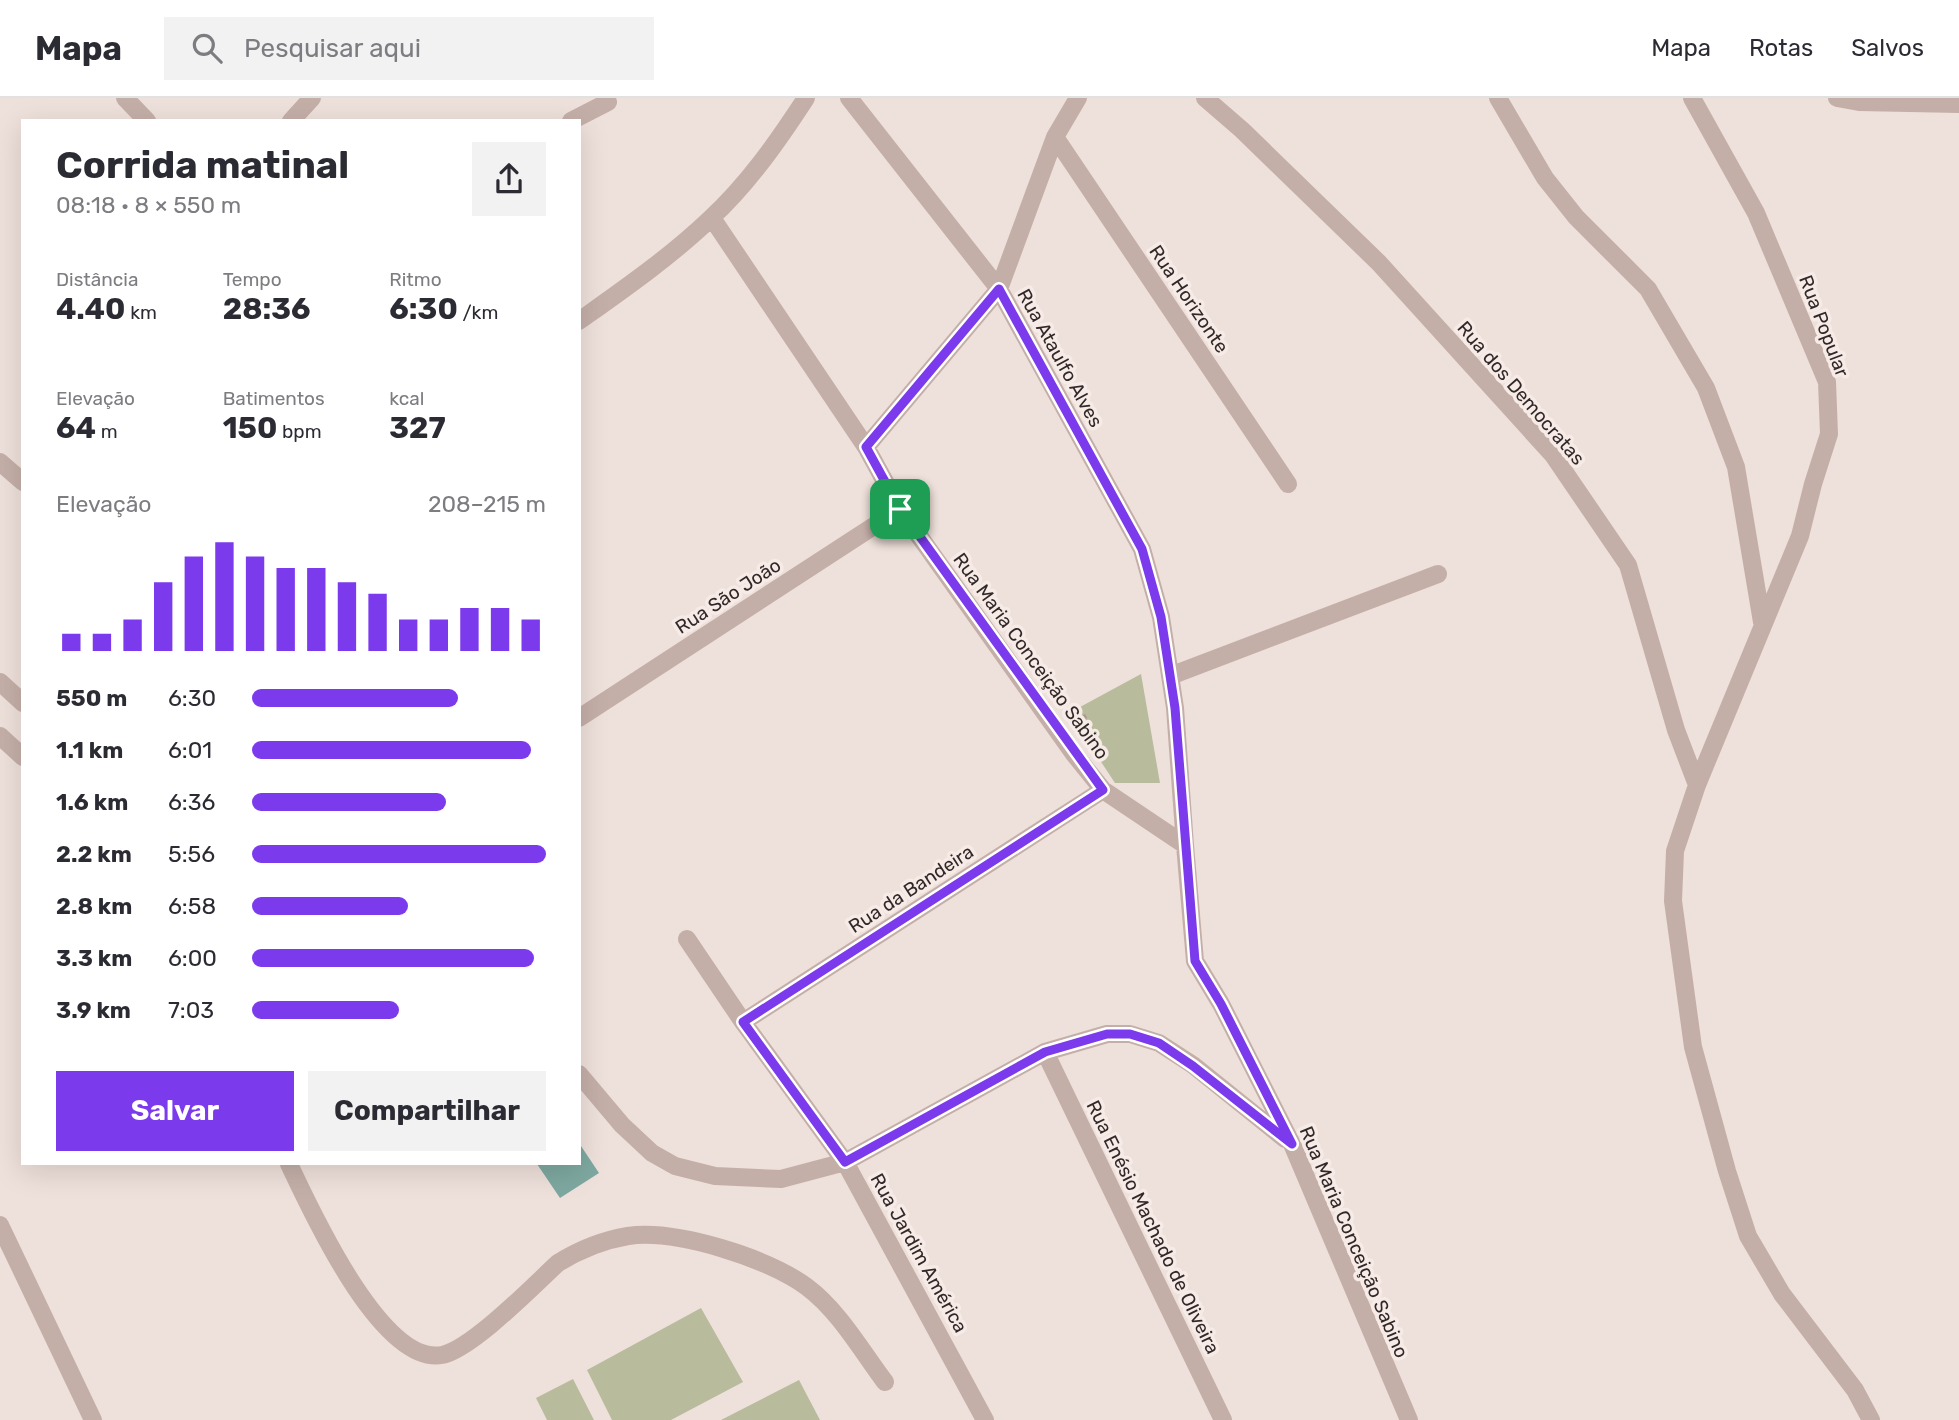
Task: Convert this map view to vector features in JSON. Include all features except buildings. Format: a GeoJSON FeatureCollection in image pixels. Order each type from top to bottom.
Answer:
{"type":"FeatureCollection","features":[{"type":"Feature","properties":{"kind":"street"},"geometry":{"type":"LineString","coordinates":[[125,98],[145,119]]}},
{"type":"Feature","properties":{"kind":"street"},"geometry":{"type":"LineString","coordinates":[[293,119],[312,98]]}},
{"type":"Feature","properties":{"kind":"street"},"geometry":{"type":"LineString","coordinates":[[581,320],[663,260],[712,218],[774,148],[806,98]]}},
{"type":"Feature","properties":{"kind":"street","name":"Rua Ataulfo Alves"},"geometry":{"type":"LineString","coordinates":[[849,98],[999,289],[1142,549]]}},
{"type":"Feature","properties":{"kind":"street"},"geometry":{"type":"LineString","coordinates":[[866,447],[999,289],[1055,136],[1078,98]]}},
{"type":"Feature","properties":{"kind":"street","name":"Rua dos Democratas"},"geometry":{"type":"LineString","coordinates":[[1205,98],[1242,130],[1379,263],[1553,455],[1628,565],[1675,730],[1698,785]]}},
{"type":"Feature","properties":{"kind":"street"},"geometry":{"type":"LineString","coordinates":[[1498,98],[1545,178],[1576,217],[1648,289],[1706,388],[1736,467],[1762,622]]}},
{"type":"Feature","properties":{"kind":"street","name":"Rua Popular"},"geometry":{"type":"LineString","coordinates":[[1692,98],[1756,214],[1827,382],[1829,434],[1800,536],[1762,622],[1675,851],[1673,901],[1693,1047],[1748,1236],[1782,1294],[1855,1390],[1871,1420]]}},
{"type":"Feature","properties":{"kind":"street"},"geometry":{"type":"LineString","coordinates":[[1837,98],[1859,102],[1959,104]]}},
{"type":"Feature","properties":{"kind":"street"},"geometry":{"type":"LineString","coordinates":[[575,119],[608,102]]}},
{"type":"Feature","properties":{"kind":"street","name":"Rua Horizonte"},"geometry":{"type":"LineString","coordinates":[[1055,136],[1288,484]]}},
{"type":"Feature","properties":{"kind":"street","name":"Rua Maria Conceição Sabino"},"geometry":{"type":"LineString","coordinates":[[712,218],[866,447],[900,509],[1103,790],[1185,845]]}},
{"type":"Feature","properties":{"kind":"street"},"geometry":{"type":"LineString","coordinates":[[0,462],[21,480]]}},
{"type":"Feature","properties":{"kind":"street","name":"Rua São João"},"geometry":{"type":"LineString","coordinates":[[581,717],[900,509]]}},
{"type":"Feature","properties":{"kind":"street","name":"Rua Maria Conceição Sabino"},"geometry":{"type":"LineString","coordinates":[[1142,549],[1161,617],[1175,708],[1195,961],[1221,1004],[1292,1144],[1409,1420]]}},
{"type":"Feature","properties":{"kind":"street"},"geometry":{"type":"LineString","coordinates":[[1170,676],[1438,574]]}},
{"type":"Feature","properties":{"kind":"street"},"geometry":{"type":"LineString","coordinates":[[0,682],[21,701]]}},
{"type":"Feature","properties":{"kind":"street"},"geometry":{"type":"LineString","coordinates":[[0,736],[21,755]]}},
{"type":"Feature","properties":{"kind":"street","name":"Rua da Bandeira"},"geometry":{"type":"LineString","coordinates":[[743,1022],[1103,790]]}},
{"type":"Feature","properties":{"kind":"street","name":"Rua Jardim América"},"geometry":{"type":"LineString","coordinates":[[687,939],[743,1022],[845,1162],[985,1420]]}},
{"type":"Feature","properties":{"kind":"street"},"geometry":{"type":"LineString","coordinates":[[581,1076],[622,1125],[652,1153],[675,1166],[715,1176],[781,1179],[845,1162],[1045,1052],[1107,1034],[1130,1034],[1159,1043],[1193,1066],[1292,1144]]}},
{"type":"Feature","properties":{"kind":"street","name":"Rua Enésio Machado de Oliveira"},"geometry":{"type":"LineString","coordinates":[[1045,1052],[1223,1420]]}},
{"type":"Feature","properties":{"kind":"street"},"geometry":{"type":"LineString","coordinates":[[289,1165],[323,1236],[376,1317],[398,1340],[420,1351],[441,1355],[465,1343],[558,1263],[575,1252],[629,1236],[673,1236],[750,1257],[805,1286],[828,1306],[885,1382]]}},
{"type":"Feature","properties":{"kind":"street"},"geometry":{"type":"LineString","coordinates":[[0,1226],[93,1420]]}},
{"type":"Feature","properties":{"kind":"green space"},"geometry":{"type":"Polygon","coordinates":[[[1141,674],[1160,783],[1115,783],[1069,713],[1141,674]]]}},
{"type":"Feature","properties":{"kind":"green space"},"geometry":{"type":"Polygon","coordinates":[[[701,1308],[743,1382],[671,1420],[612,1420],[587,1370],[701,1308]]]}},
{"type":"Feature","properties":{"kind":"green space"},"geometry":{"type":"Polygon","coordinates":[[[573,1379],[594,1420],[547,1420],[536,1398],[573,1379]]]}},
{"type":"Feature","properties":{"kind":"green space"},"geometry":{"type":"Polygon","coordinates":[[[799,1380],[820,1420],[721,1420],[799,1380]]]}},
{"type":"Feature","properties":{"kind":"water"},"geometry":{"type":"Polygon","coordinates":[[[581,1146],[599,1173],[560,1198],[538,1165],[581,1165],[581,1146]]]}},
{"type":"Feature","properties":{"kind":"route"},"geometry":{"type":"LineString","coordinates":[[999,289],[1142,549],[1161,617],[1175,708],[1195,961],[1221,1004],[1292,1144],[1193,1066],[1159,1043],[1130,1034],[1107,1034],[1045,1052],[845,1162],[743,1022],[1103,790],[1058,732],[900,509],[866,447],[999,289]]}}]}
